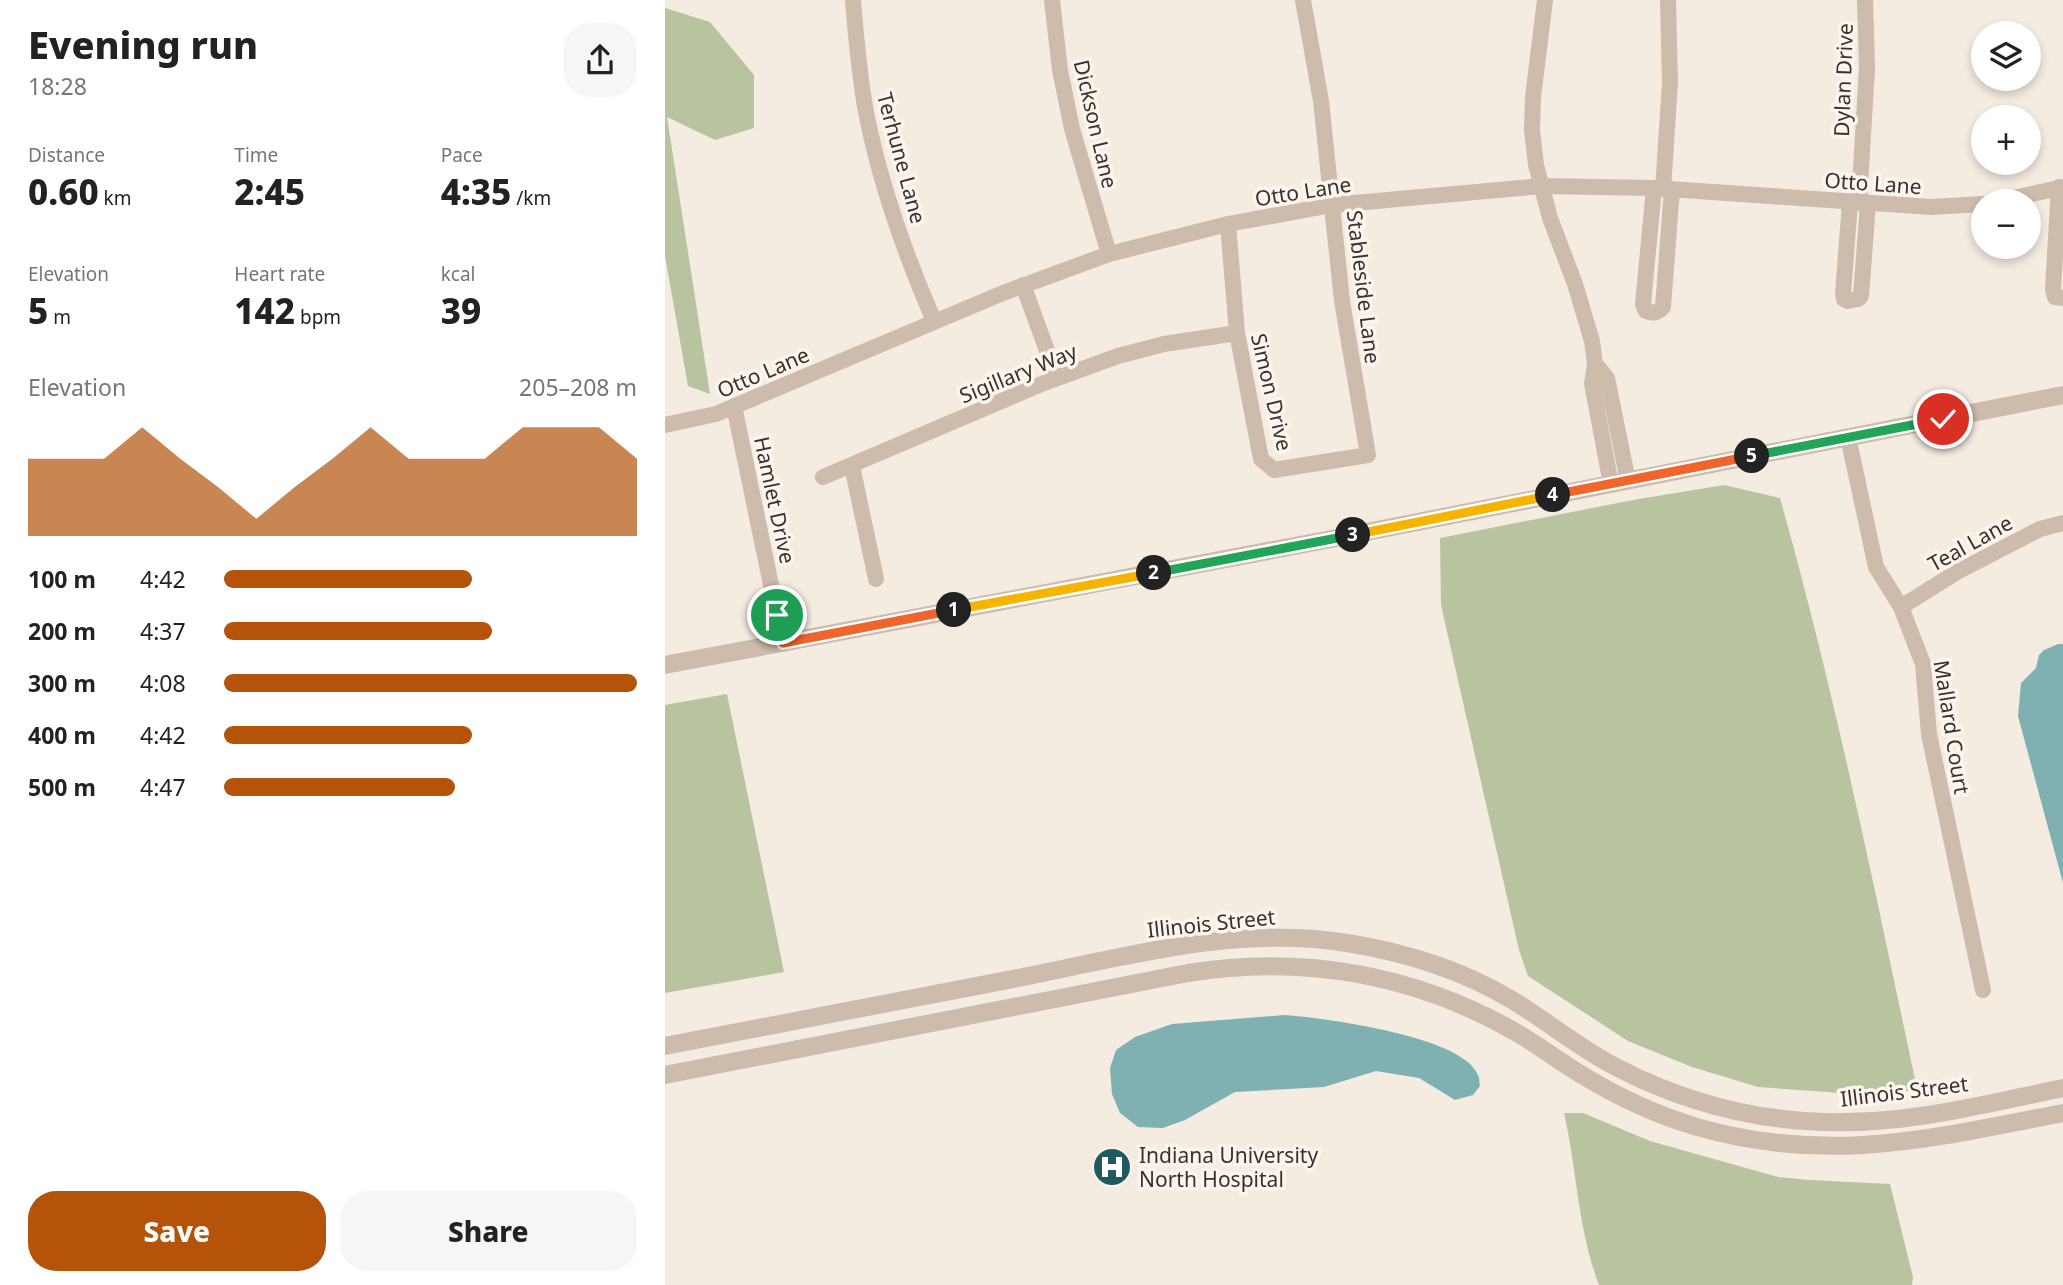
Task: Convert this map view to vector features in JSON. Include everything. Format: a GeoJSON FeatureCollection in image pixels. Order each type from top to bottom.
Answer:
{"type":"FeatureCollection","features":[{"type":"Feature","properties":{"kind":"street","name":"Terhune Lane"},"geometry":{"type":"LineString","coordinates":[[853,0],[866,111],[879,170],[899,233],[935,321]]}},
{"type":"Feature","properties":{"kind":"street","name":"Dickson Lane"},"geometry":{"type":"LineString","coordinates":[[1052,0],[1060,70],[1072,129],[1109,254]]}},
{"type":"Feature","properties":{"kind":"street","name":"Stableside Lane"},"geometry":{"type":"LineString","coordinates":[[1303,0],[1321,101],[1342,301],[1368,455]]}},
{"type":"Feature","properties":{"kind":"street"},"geometry":{"type":"LineString","coordinates":[[1545,0],[1533,97],[1532,130],[1536,164],[1550,218],[1575,284],[1592,341],[1595,364],[1591,384],[1619,482]]}},
{"type":"Feature","properties":{"kind":"street"},"geometry":{"type":"LineString","coordinates":[[1663,189],[1643,304],[1646,311],[1651,313],[1659,312],[1663,307],[1663,189],[1670,83],[1668,0]]}},
{"type":"Feature","properties":{"kind":"street","name":"Dylan Drive"},"geometry":{"type":"LineString","coordinates":[[1859,203],[1843,293],[1848,301],[1861,296],[1859,203],[1867,68],[1865,0]]}},
{"type":"Feature","properties":{"kind":"street","name":"Otto Lane"},"geometry":{"type":"LineString","coordinates":[[665,425],[716,414],[1023,285],[1109,254],[1228,224],[1332,205],[1542,186],[1663,189],[1931,207],[1971,205]]}},
{"type":"Feature","properties":{"kind":"street"},"geometry":{"type":"LineString","coordinates":[[2041,192],[2061,187],[2053,289],[2055,297],[2063,298]]}},
{"type":"Feature","properties":{"kind":"street","name":"Simon Drive"},"geometry":{"type":"LineString","coordinates":[[1228,224],[1237,332],[1261,459],[1275,470],[1368,455]]}},
{"type":"Feature","properties":{"kind":"street"},"geometry":{"type":"LineString","coordinates":[[1023,285],[1057,378]]}},
{"type":"Feature","properties":{"kind":"street","name":"Sigillary Way"},"geometry":{"type":"LineString","coordinates":[[823,477],[1057,378],[1118,356],[1164,344],[1237,332]]}},
{"type":"Feature","properties":{"kind":"street"},"geometry":{"type":"LineString","coordinates":[[665,665],[1308,544],[2063,395]]}},
{"type":"Feature","properties":{"kind":"street","name":"Hamlet Drive"},"geometry":{"type":"LineString","coordinates":[[734,407],[783,643]]}},
{"type":"Feature","properties":{"kind":"street","name":"Mallard Court"},"geometry":{"type":"LineString","coordinates":[[1848,437],[1876,566],[1901,607],[1923,664],[1929,734],[1983,990]]}},
{"type":"Feature","properties":{"kind":"street"},"geometry":{"type":"LineString","coordinates":[[852,466],[876,579]]}},
{"type":"Feature","properties":{"kind":"street","name":"Teal Lane"},"geometry":{"type":"LineString","coordinates":[[1901,607],[1957,572],[2028,535],[2063,523]]}},
{"type":"Feature","properties":{"kind":"street","name":"Illinois Street"},"geometry":{"type":"LineString","coordinates":[[665,1046],[1147,953],[1246,938],[1295,937],[1345,942],[1394,952],[1465,976],[1510,999],[1614,1066],[1658,1087],[1729,1110],[1777,1119],[1851,1123],[1912,1117],[2063,1088]]}},
{"type":"Feature","properties":{"kind":"street"},"geometry":{"type":"LineString","coordinates":[[665,1074],[1200,971],[1236,966],[1286,965],[1359,973],[1430,992],[1508,1028],[1625,1098],[1671,1118],[1743,1138],[1792,1145],[1867,1146],[1917,1141],[2063,1113]]}},
{"type":"Feature","properties":{"kind":"green space"},"geometry":{"type":"Polygon","coordinates":[[[665,8],[710,22],[754,75],[754,128],[715,140],[667,117],[710,394],[688,386],[665,256],[665,8]]]}},
{"type":"Feature","properties":{"kind":"green space"},"geometry":{"type":"Polygon","coordinates":[[[1724,485],[1780,498],[1836,718],[1917,1089],[1897,1093],[1840,1093],[1758,1087],[1692,1067],[1628,1041],[1528,976],[1519,950],[1441,605],[1440,538],[1724,485]]]}},
{"type":"Feature","properties":{"kind":"green space"},"geometry":{"type":"Polygon","coordinates":[[[727,694],[784,972],[665,993],[665,705],[727,694]]]}},
{"type":"Feature","properties":{"kind":"green space"},"geometry":{"type":"Polygon","coordinates":[[[1564,1113],[1583,1113],[1650,1141],[1778,1177],[1890,1184],[1913,1277],[1912,1285],[1599,1285],[1582,1221],[1564,1113]]]}},
{"type":"Feature","properties":{"kind":"water"},"geometry":{"type":"Polygon","coordinates":[[[2063,644],[2063,883],[2018,716],[2021,683],[2036,668],[2039,655],[2063,644]]]}},
{"type":"Feature","properties":{"kind":"water"},"geometry":{"type":"Polygon","coordinates":[[[1285,1015],[1359,1025],[1421,1040],[1467,1061],[1478,1075],[1480,1086],[1473,1095],[1455,1100],[1419,1078],[1376,1071],[1324,1087],[1235,1092],[1185,1120],[1163,1128],[1138,1127],[1120,1113],[1112,1094],[1110,1068],[1116,1050],[1135,1037],[1172,1024],[1285,1015]]]}},
{"type":"Feature","properties":{"kind":"place","name":"Indiana University North Hospital"},"geometry":{"type":"Point","coordinates":[1112,1167]}},
{"type":"Feature","properties":{"kind":"route"},"geometry":{"type":"LineString","coordinates":[[777,615],[783,643],[1943,419]]}}]}
